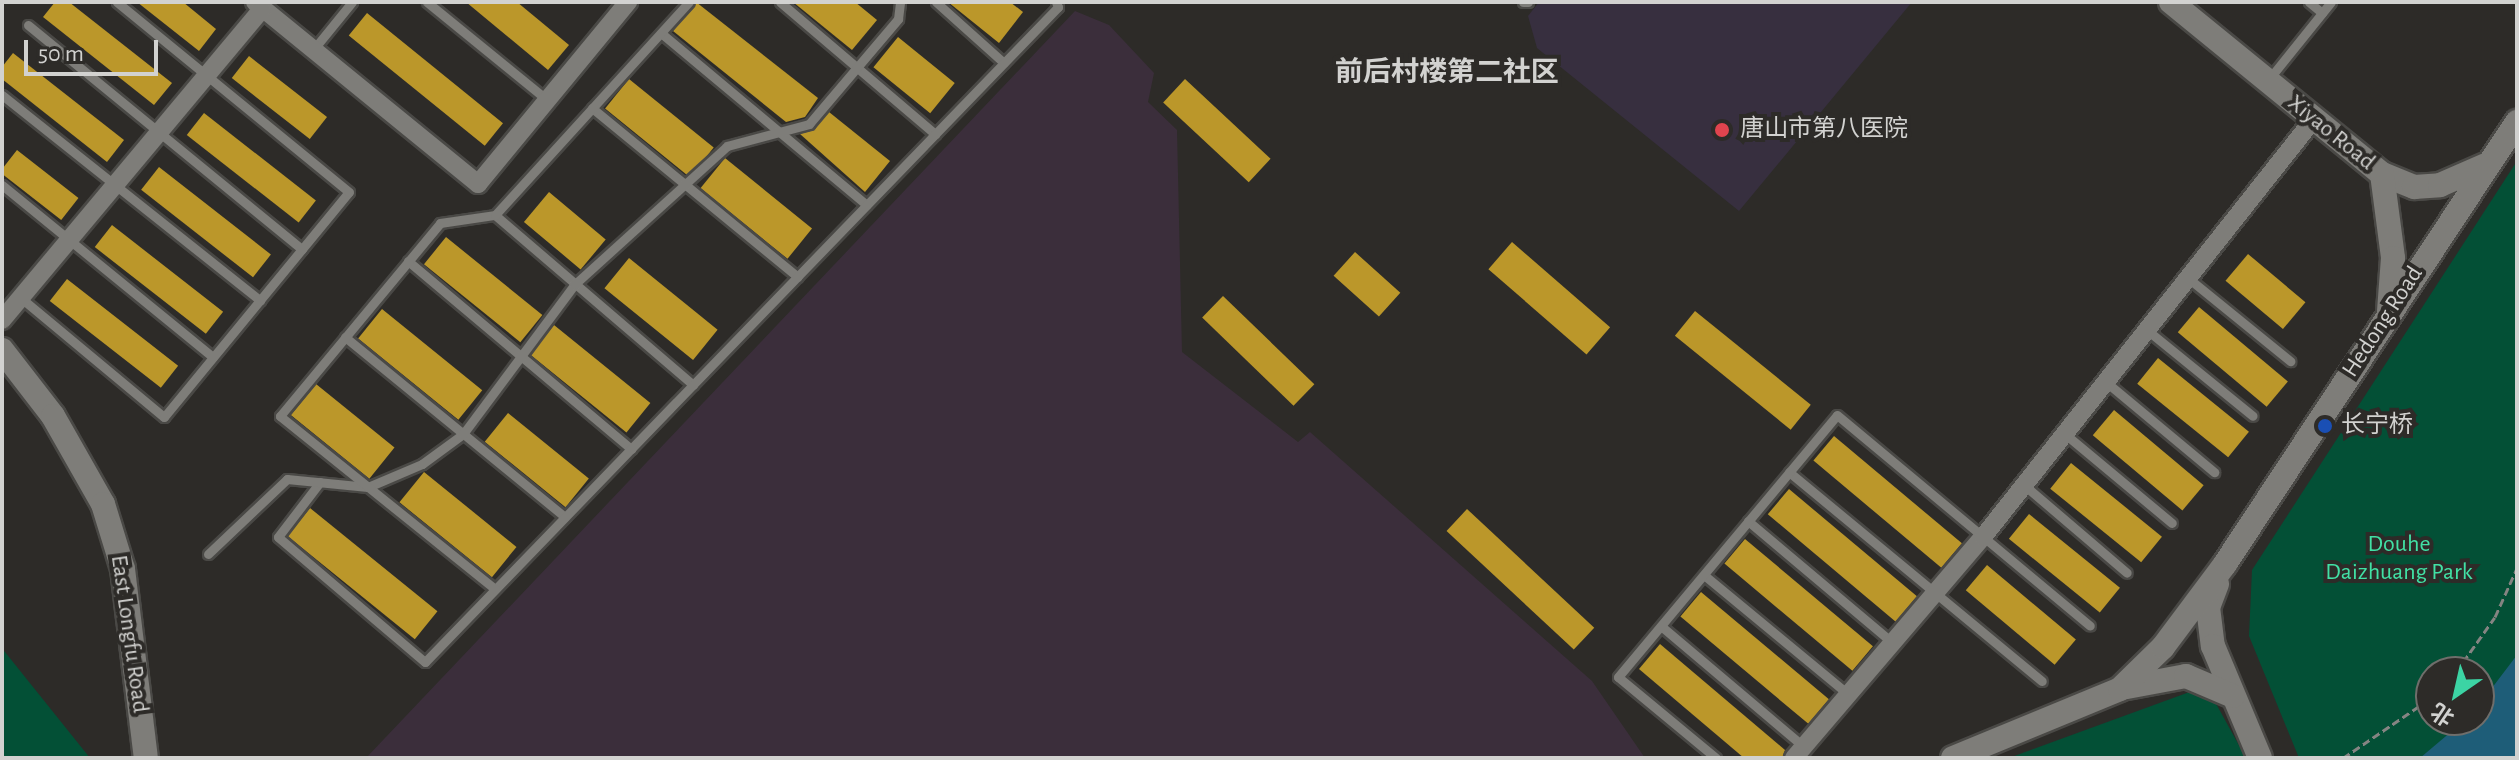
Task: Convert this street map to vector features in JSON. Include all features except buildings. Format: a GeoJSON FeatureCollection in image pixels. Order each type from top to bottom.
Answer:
{"type":"FeatureCollection","features":[{"type":"Feature","properties":{"kind":"street"},"geometry":{"type":"LineString","coordinates":[[2,320],[207,75],[258,6],[478,184],[628,2]]}},
{"type":"Feature","properties":{"kind":"street","name":"Xiyao Road"},"geometry":{"type":"LineString","coordinates":[[2171,2],[2382,174],[2393,258],[2388,314]]}},
{"type":"Feature","properties":{"kind":"street"},"geometry":{"type":"LineString","coordinates":[[1799,753],[1983,537],[2313,120]]}},
{"type":"Feature","properties":{"kind":"street","name":"Hedong Road"},"geometry":{"type":"LineString","coordinates":[[1953,758],[2120,689],[2163,647],[2225,564],[2517,122]]}},
{"type":"Feature","properties":{"kind":"street"},"geometry":{"type":"LineString","coordinates":[[2382,174],[2414,187],[2440,185],[2488,164]]}},
{"type":"Feature","properties":{"kind":"street","name":"East Longfu Road"},"geometry":{"type":"LineString","coordinates":[[2,350],[53,416],[103,504],[123,569],[146,758]]}},
{"type":"Feature","properties":{"kind":"street","name":"Hedong Road"},"geometry":{"type":"LineString","coordinates":[[2225,564],[2208,607],[2213,646],[2260,758]]}},
{"type":"Feature","properties":{"kind":"street"},"geometry":{"type":"LineString","coordinates":[[2120,689],[2186,676],[2233,696]]}},
{"type":"Feature","properties":{"kind":"lane"},"geometry":{"type":"LineString","coordinates":[[21,298],[164,417],[349,192],[117,2]]}},
{"type":"Feature","properties":{"kind":"lane"},"geometry":{"type":"LineString","coordinates":[[313,50],[352,2]]}},
{"type":"Feature","properties":{"kind":"lane"},"geometry":{"type":"LineString","coordinates":[[427,2],[547,100]]}},
{"type":"Feature","properties":{"kind":"lane"},"geometry":{"type":"LineString","coordinates":[[495,589],[280,416],[440,223],[495,215],[689,2]]}},
{"type":"Feature","properties":{"kind":"lane"},"geometry":{"type":"LineString","coordinates":[[780,2],[935,134]]}},
{"type":"Feature","properties":{"kind":"lane"},"geometry":{"type":"LineString","coordinates":[[208,554],[287,479],[368,487],[422,464],[463,434],[575,284],[687,186],[727,146],[783,135],[809,124],[860,70],[898,19],[900,2]]}},
{"type":"Feature","properties":{"kind":"lane"},"geometry":{"type":"LineString","coordinates":[[936,2],[1004,63]]}},
{"type":"Feature","properties":{"kind":"lane"},"geometry":{"type":"LineString","coordinates":[[320,482],[278,537],[425,662],[1058,7],[1056,2]]}},
{"type":"Feature","properties":{"kind":"lane"},"geometry":{"type":"LineString","coordinates":[[2309,2],[2322,13]]}},
{"type":"Feature","properties":{"kind":"lane"},"geometry":{"type":"LineString","coordinates":[[2267,82],[2331,2]]}},
{"type":"Feature","properties":{"kind":"lane"},"geometry":{"type":"LineString","coordinates":[[28,25],[302,249]]}},
{"type":"Feature","properties":{"kind":"lane"},"geometry":{"type":"LineString","coordinates":[[661,33],[867,205]]}},
{"type":"Feature","properties":{"kind":"lane"},"geometry":{"type":"LineString","coordinates":[[2,95],[260,300]]}},
{"type":"Feature","properties":{"kind":"lane"},"geometry":{"type":"LineString","coordinates":[[592,108],[798,277]]}},
{"type":"Feature","properties":{"kind":"lane"},"geometry":{"type":"LineString","coordinates":[[2,185],[213,357]]}},
{"type":"Feature","properties":{"kind":"lane"},"geometry":{"type":"LineString","coordinates":[[495,215],[693,385]]}},
{"type":"Feature","properties":{"kind":"lane"},"geometry":{"type":"LineString","coordinates":[[408,261],[631,449]]}},
{"type":"Feature","properties":{"kind":"lane"},"geometry":{"type":"LineString","coordinates":[[2188,278],[2290,361]]}},
{"type":"Feature","properties":{"kind":"lane"},"geometry":{"type":"LineString","coordinates":[[2147,330],[2253,416]]}},
{"type":"Feature","properties":{"kind":"lane"},"geometry":{"type":"LineString","coordinates":[[345,337],[565,517]]}},
{"type":"Feature","properties":{"kind":"lane"},"geometry":{"type":"LineString","coordinates":[[2106,382],[2214,472]]}},
{"type":"Feature","properties":{"kind":"lane"},"geometry":{"type":"LineString","coordinates":[[1716,758],[1618,677],[1837,415],[2090,626]]}},
{"type":"Feature","properties":{"kind":"lane"},"geometry":{"type":"LineString","coordinates":[[2065,434],[2172,523]]}},
{"type":"Feature","properties":{"kind":"lane"},"geometry":{"type":"LineString","coordinates":[[1789,472],[2042,681]]}},
{"type":"Feature","properties":{"kind":"lane"},"geometry":{"type":"LineString","coordinates":[[2024,485],[2127,573]]}},
{"type":"Feature","properties":{"kind":"lane"},"geometry":{"type":"LineString","coordinates":[[1748,521],[1893,643]]}},
{"type":"Feature","properties":{"kind":"lane"},"geometry":{"type":"LineString","coordinates":[[1704,575],[1849,695]]}},
{"type":"Feature","properties":{"kind":"lane"},"geometry":{"type":"LineString","coordinates":[[1661,626],[1799,753]]}},
{"type":"Feature","properties":{"kind":"path"},"geometry":{"type":"LineString","coordinates":[[2467,656],[2495,617],[2517,568]]}},
{"type":"Feature","properties":{"kind":"path"},"geometry":{"type":"LineString","coordinates":[[2343,758],[2415,709]]}},
{"type":"Feature","properties":{"kind":"shaded area","name":"唐山市第八医院"},"geometry":{"type":"Polygon","coordinates":[[[1539,2],[1912,2],[1739,211],[1537,48],[1528,16],[1539,2]]]}},
{"type":"Feature","properties":{"kind":"shaded area"},"geometry":{"type":"Polygon","coordinates":[[[1075,11],[1109,25],[1154,73],[1148,102],[1177,130],[1182,352],[1298,442],[1310,432],[1592,681],[1645,758],[366,758],[1075,11]]]}},
{"type":"Feature","properties":{"kind":"green space","name":"Douhe Daizhuang Park"},"geometry":{"type":"Polygon","coordinates":[[[2517,161],[2517,758],[2299,758],[2249,636],[2252,570],[2517,161]]]}},
{"type":"Feature","properties":{"kind":"green space"},"geometry":{"type":"Polygon","coordinates":[[[2,649],[5,652],[90,758],[2,758],[2,649]]]}},
{"type":"Feature","properties":{"kind":"green space"},"geometry":{"type":"Polygon","coordinates":[[[2195,690],[2214,700],[2246,758],[2009,758],[2195,690]]]}},
{"type":"Feature","properties":{"kind":"water"},"geometry":{"type":"Polygon","coordinates":[[[2517,655],[2517,758],[2420,758],[2446,736],[2495,736],[2495,684],[2517,655]]]}},
{"type":"Feature","properties":{"kind":"place","name":"唐山市第八医院"},"geometry":{"type":"Point","coordinates":[1722,130]}},
{"type":"Feature","properties":{"kind":"place","name":"长宁桥"},"geometry":{"type":"Point","coordinates":[2325,426]}},
{"type":"Feature","properties":{"kind":"district","name":"前后村楼第二社区"},"geometry":{"type":"Point","coordinates":[1447,73]}}]}
